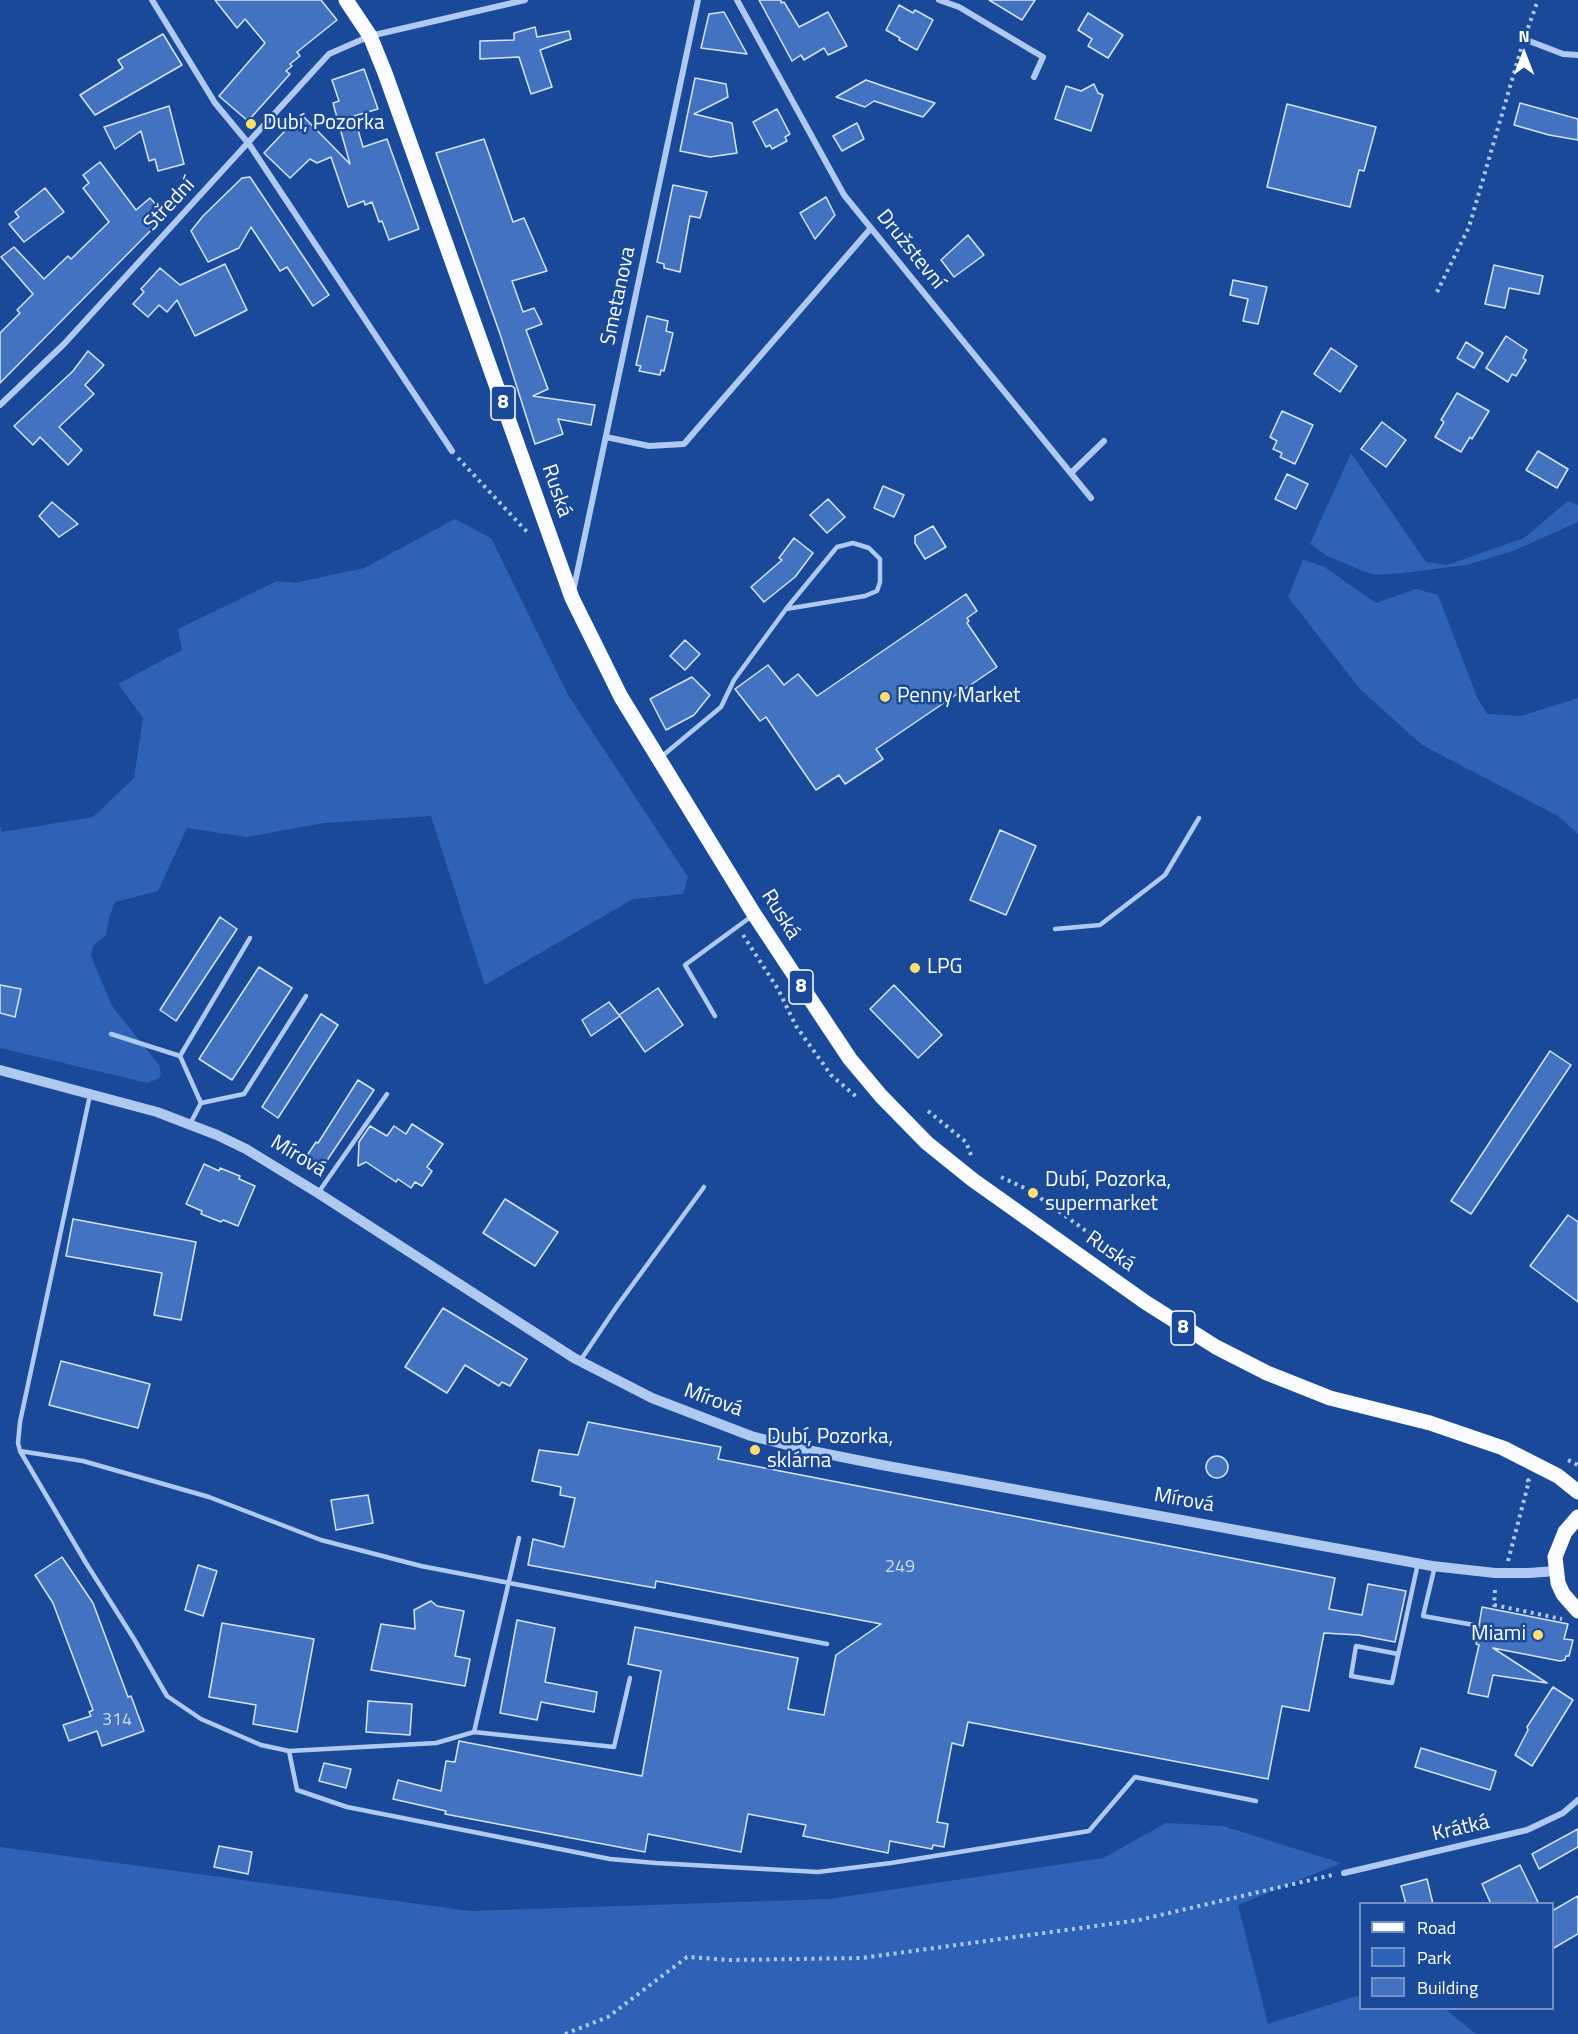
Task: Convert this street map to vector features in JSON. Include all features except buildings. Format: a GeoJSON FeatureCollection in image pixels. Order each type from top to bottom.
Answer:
{"type":"FeatureCollection","features":[{"type":"Feature","properties":{"kind":"main road","name":"Ruská"},"geometry":{"type":"LineString","coordinates":[[346,0],[370,36],[572,598],[621,697],[754,914],[850,1059],[900,1117],[973,1180],[1145,1302],[1215,1347],[1267,1373],[1330,1398],[1430,1423],[1503,1448],[1558,1476],[1578,1492]]}},
{"type":"Feature","properties":{"kind":"main road"},"geometry":{"type":"LineString","coordinates":[[1572,1616],[1558,1583],[1555,1557],[1565,1532],[1578,1517]]}},
{"type":"Feature","properties":{"kind":"street"},"geometry":{"type":"LineString","coordinates":[[153,0],[215,103],[249,144],[452,451]]}},
{"type":"Feature","properties":{"kind":"street","name":"Střední"},"geometry":{"type":"LineString","coordinates":[[0,405],[64,344],[329,54],[370,36],[525,0]]}},
{"type":"Feature","properties":{"kind":"street","name":"Smetanova"},"geometry":{"type":"LineString","coordinates":[[572,598],[698,0]]}},
{"type":"Feature","properties":{"kind":"street","name":"Družstevní"},"geometry":{"type":"LineString","coordinates":[[737,0],[843,195],[1091,498]]}},
{"type":"Feature","properties":{"kind":"street"},"geometry":{"type":"LineString","coordinates":[[939,0],[959,7],[1043,57],[1034,77]]}},
{"type":"Feature","properties":{"kind":"street"},"geometry":{"type":"LineString","coordinates":[[1524,39],[1563,54],[1578,55]]}},
{"type":"Feature","properties":{"kind":"street"},"geometry":{"type":"LineString","coordinates":[[606,436],[649,446],[684,444],[871,228]]}},
{"type":"Feature","properties":{"kind":"street"},"geometry":{"type":"LineString","coordinates":[[1071,473],[1104,441]]}},
{"type":"Feature","properties":{"kind":"street","name":"Mírová"},"geometry":{"type":"LineString","coordinates":[[0,1070],[157,1112],[246,1149],[318,1192],[580,1361],[652,1398],[718,1425],[767,1440],[882,1465],[1435,1566],[1495,1573],[1556,1570]]}},
{"type":"Feature","properties":{"kind":"street","name":"Krátká"},"geometry":{"type":"LineString","coordinates":[[1344,1873],[1527,1830],[1563,1813],[1578,1800]]}},
{"type":"Feature","properties":{"kind":"lane"},"geometry":{"type":"LineString","coordinates":[[659,759],[722,707],[734,680],[786,609],[837,547],[853,543],[870,548],[880,559],[880,582],[877,591],[865,597],[786,609]]}},
{"type":"Feature","properties":{"kind":"lane"},"geometry":{"type":"LineString","coordinates":[[1055,929],[1100,925],[1165,875],[1199,818]]}},
{"type":"Feature","properties":{"kind":"lane"},"geometry":{"type":"LineString","coordinates":[[715,1016],[685,965],[754,914]]}},
{"type":"Feature","properties":{"kind":"lane"},"geometry":{"type":"LineString","coordinates":[[180,1056],[250,938]]}},
{"type":"Feature","properties":{"kind":"lane"},"geometry":{"type":"LineString","coordinates":[[201,1103],[244,1094],[306,996]]}},
{"type":"Feature","properties":{"kind":"lane"},"geometry":{"type":"LineString","coordinates":[[111,1034],[180,1056],[201,1103]]}},
{"type":"Feature","properties":{"kind":"lane"},"geometry":{"type":"LineString","coordinates":[[90,1093],[18,1437],[20,1451],[167,1696],[201,1719],[261,1745],[289,1751],[436,1743],[474,1732],[614,1747],[630,1678]]}},
{"type":"Feature","properties":{"kind":"lane"},"geometry":{"type":"LineString","coordinates":[[318,1192],[387,1094]]}},
{"type":"Feature","properties":{"kind":"lane"},"geometry":{"type":"LineString","coordinates":[[190,1124],[201,1103]]}},
{"type":"Feature","properties":{"kind":"lane"},"geometry":{"type":"LineString","coordinates":[[580,1361],[704,1187]]}},
{"type":"Feature","properties":{"kind":"lane"},"geometry":{"type":"LineString","coordinates":[[20,1451],[83,1461],[118,1470],[209,1497],[321,1540],[421,1566],[827,1644]]}},
{"type":"Feature","properties":{"kind":"lane"},"geometry":{"type":"LineString","coordinates":[[474,1732],[519,1538]]}},
{"type":"Feature","properties":{"kind":"lane"},"geometry":{"type":"LineString","coordinates":[[1398,1654],[1356,1647],[1351,1676],[1392,1683],[1418,1563]]}},
{"type":"Feature","properties":{"kind":"lane"},"geometry":{"type":"LineString","coordinates":[[1435,1566],[1423,1616],[1474,1625]]}},
{"type":"Feature","properties":{"kind":"lane"},"geometry":{"type":"LineString","coordinates":[[289,1751],[297,1790],[347,1807],[610,1859],[818,1872],[891,1863],[1089,1831],[1135,1777],[1256,1801]]}},
{"type":"Feature","properties":{"kind":"path"},"geometry":{"type":"LineString","coordinates":[[1437,292],[1469,227],[1524,39],[1538,0]]}},
{"type":"Feature","properties":{"kind":"path"},"geometry":{"type":"LineString","coordinates":[[452,451],[537,542]]}},
{"type":"Feature","properties":{"kind":"path"},"geometry":{"type":"LineString","coordinates":[[928,1111],[966,1142],[975,1162]]}},
{"type":"Feature","properties":{"kind":"path"},"geometry":{"type":"LineString","coordinates":[[992,1172],[1029,1190],[1107,1245],[1130,1268]]}},
{"type":"Feature","properties":{"kind":"path"},"geometry":{"type":"LineString","coordinates":[[1559,1455],[1578,1465]]}},
{"type":"Feature","properties":{"kind":"path"},"geometry":{"type":"LineString","coordinates":[[1507,1565],[1529,1481]]}},
{"type":"Feature","properties":{"kind":"path"},"geometry":{"type":"LineString","coordinates":[[1495,1590],[1494,1605],[1572,1616]]}},
{"type":"Feature","properties":{"kind":"path"},"geometry":{"type":"LineString","coordinates":[[565,2034],[608,2017],[687,1957],[730,1960],[862,1958],[1139,1920],[1344,1873]]}},
{"type":"Feature","properties":{"kind":"green space"},"geometry":{"type":"Polygon","coordinates":[[[1351,453],[1426,562],[1447,565],[1524,538],[1568,501],[1578,505],[1578,522],[1513,551],[1467,565],[1376,575],[1327,556],[1310,544],[1351,453]]]}},
{"type":"Feature","properties":{"kind":"green space"},"geometry":{"type":"Polygon","coordinates":[[[455,519],[491,538],[568,695],[688,877],[683,894],[633,899],[485,985],[431,816],[324,823],[246,837],[187,828],[158,891],[115,902],[106,935],[93,946],[91,956],[112,1006],[159,1065],[161,1073],[159,1078],[148,1083],[0,1048],[0,826],[2,832],[93,817],[134,778],[143,718],[118,684],[182,650],[178,629],[277,581],[295,583],[364,568],[455,519]]]}},
{"type":"Feature","properties":{"kind":"green space"},"geometry":{"type":"Polygon","coordinates":[[[1303,560],[1323,566],[1376,603],[1416,589],[1438,595],[1477,697],[1487,714],[1521,716],[1578,698],[1578,834],[1558,816],[1422,745],[1360,689],[1288,597],[1303,560]]]}},
{"type":"Feature","properties":{"kind":"green space"},"geometry":{"type":"Polygon","coordinates":[[[1166,1823],[1223,1826],[1341,1863],[1238,1905],[1268,2024],[1359,1995],[1359,2010],[1446,2010],[1476,2034],[0,2034],[0,1847],[470,1911],[829,1899],[1103,1858],[1166,1823]]]}},
{"type":"Feature","properties":{"kind":"place","name":"Dubí, Pozorka"},"geometry":{"type":"Point","coordinates":[251,124]}},
{"type":"Feature","properties":{"kind":"place","name":"Penny Market"},"geometry":{"type":"Point","coordinates":[885,697]}},
{"type":"Feature","properties":{"kind":"place","name":"LPG"},"geometry":{"type":"Point","coordinates":[915,968]}},
{"type":"Feature","properties":{"kind":"place","name":"Dubí, Pozorka, supermarket"},"geometry":{"type":"Point","coordinates":[1033,1193]}},
{"type":"Feature","properties":{"kind":"place","name":"Dubí, Pozorka, sklárna"},"geometry":{"type":"Point","coordinates":[755,1450]}},
{"type":"Feature","properties":{"kind":"place","name":"Miami"},"geometry":{"type":"Point","coordinates":[1538,1635]}}]}
